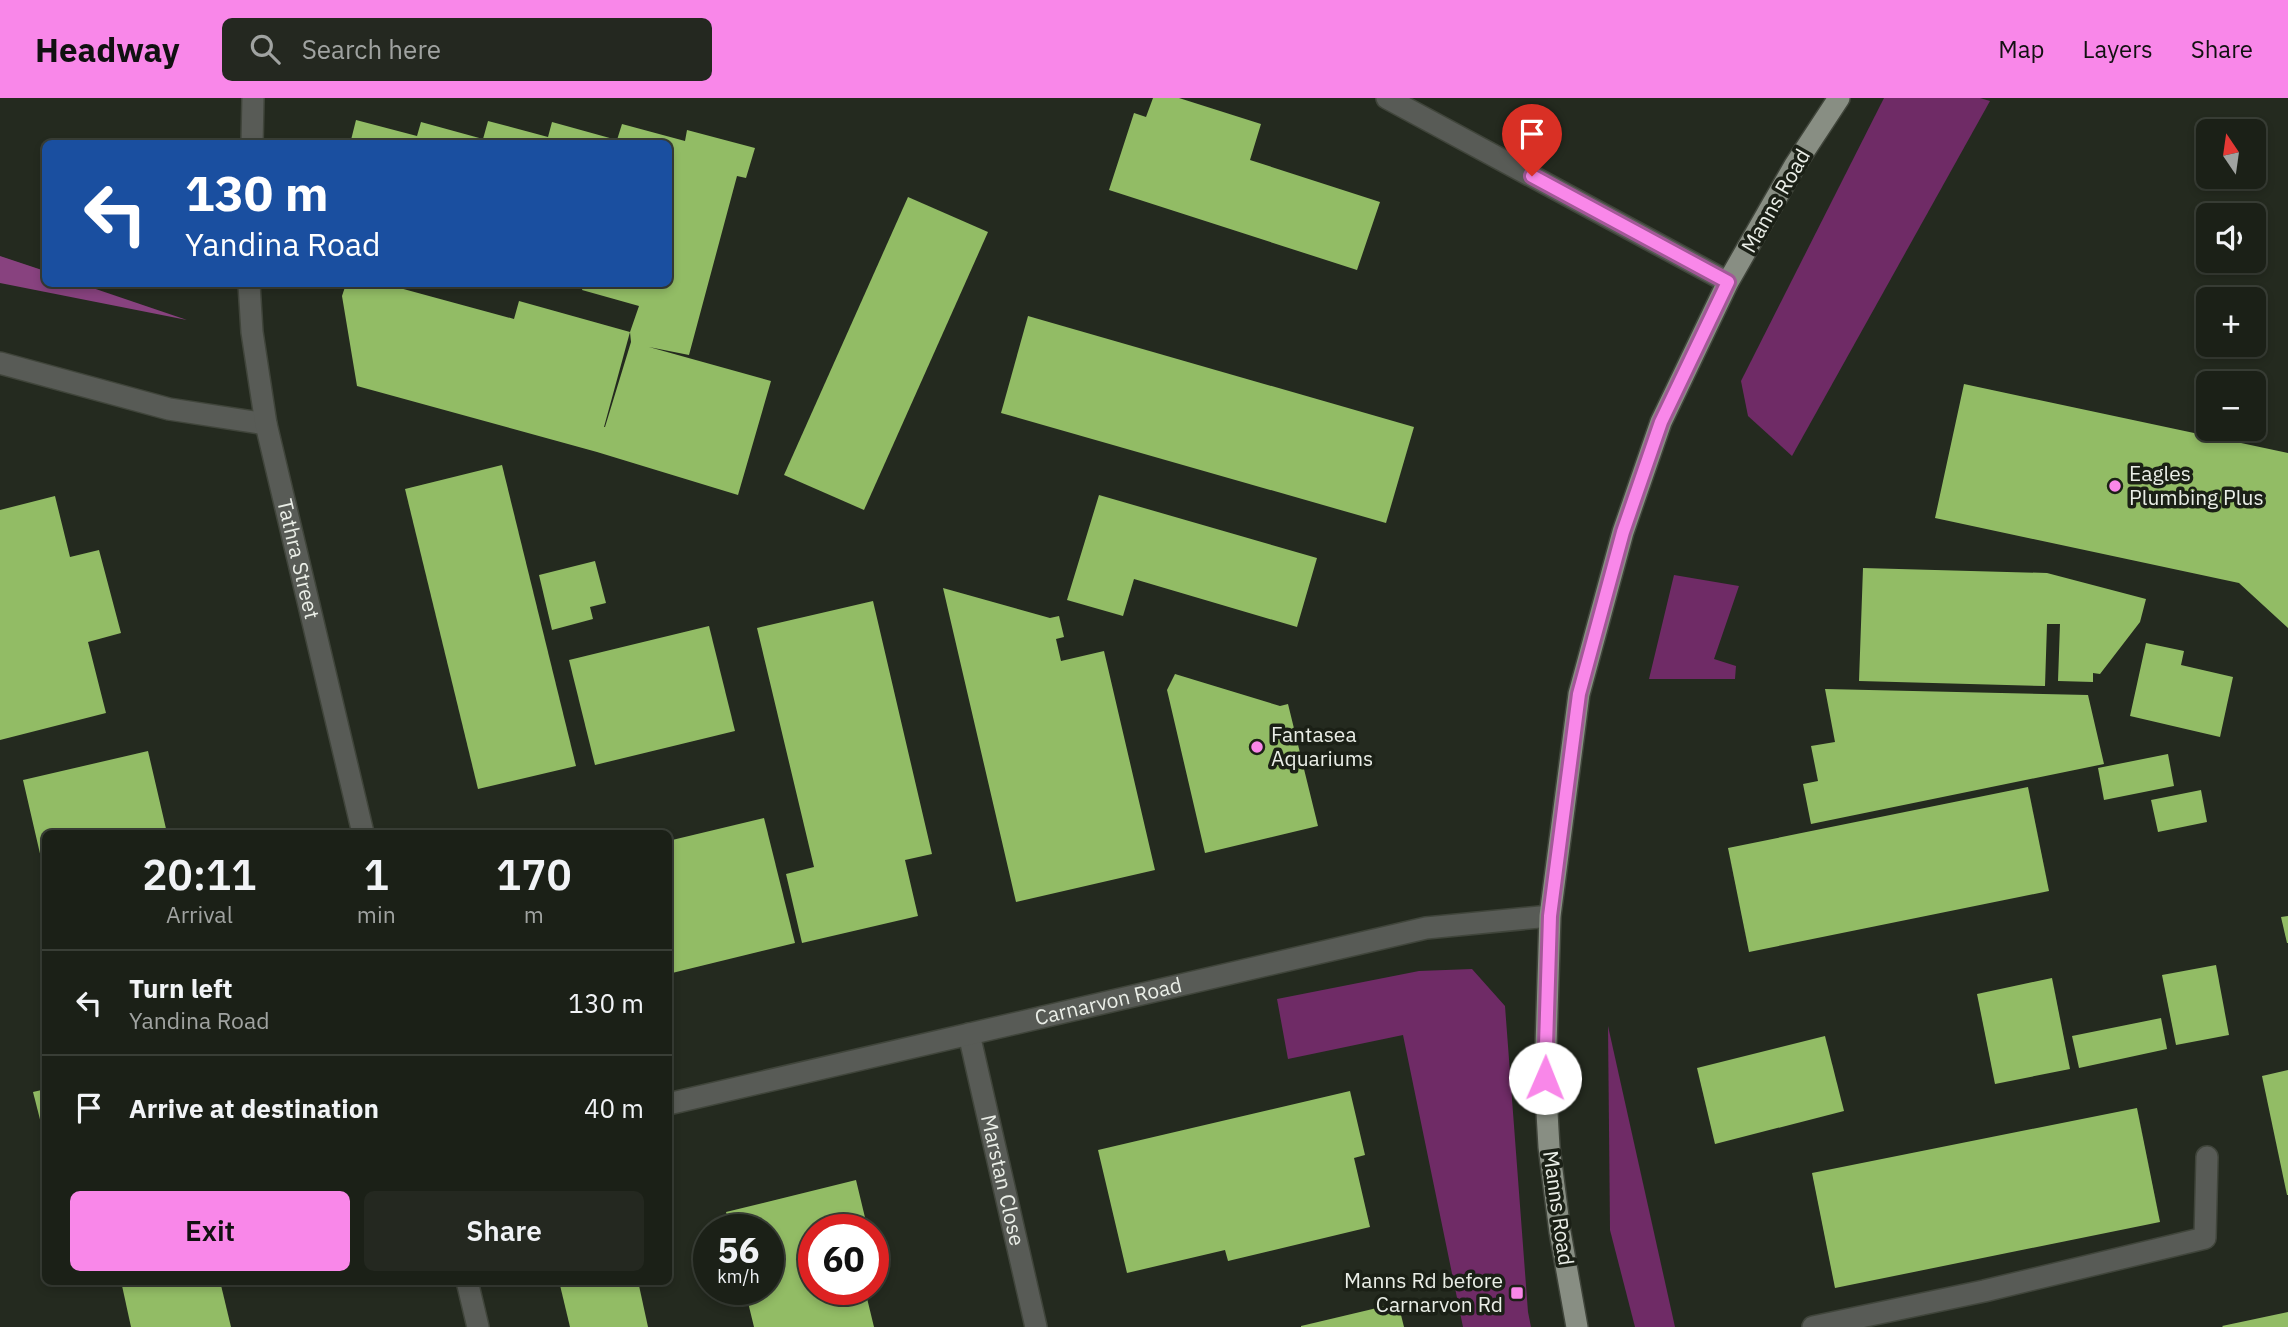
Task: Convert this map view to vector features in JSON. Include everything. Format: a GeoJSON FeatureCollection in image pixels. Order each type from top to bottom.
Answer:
{"type":"FeatureCollection","features":[{"type":"Feature","properties":{"kind":"main road","name":"Manns Road"},"geometry":{"type":"LineString","coordinates":[[1577,1327],[1560,1232],[1549,1147],[1545,1078],[1550,916],[1579,694],[1623,532],[1661,422],[1728,282],[1795,165],[1839,98]]}},
{"type":"Feature","properties":{"kind":"street"},"geometry":{"type":"LineString","coordinates":[[252,140],[253,98]]}},
{"type":"Feature","properties":{"kind":"street"},"geometry":{"type":"LineString","coordinates":[[1387,98],[1728,282]]}},
{"type":"Feature","properties":{"kind":"street","name":"Tathra Street"},"geometry":{"type":"LineString","coordinates":[[249,287],[253,344],[266,424],[362,830]]}},
{"type":"Feature","properties":{"kind":"street"},"geometry":{"type":"LineString","coordinates":[[0,363],[169,410],[266,424]]}},
{"type":"Feature","properties":{"kind":"street","name":"Carnarvon Road"},"geometry":{"type":"LineString","coordinates":[[672,1103],[1426,928],[1550,916]]}},
{"type":"Feature","properties":{"kind":"street","name":"Marstan Close"},"geometry":{"type":"LineString","coordinates":[[968,1034],[1036,1327]]}},
{"type":"Feature","properties":{"kind":"street"},"geometry":{"type":"LineString","coordinates":[[1813,1327],[1984,1291],[2205,1238],[2207,1157]]}},
{"type":"Feature","properties":{"kind":"street"},"geometry":{"type":"LineString","coordinates":[[468,1285],[478,1327]]}},
{"type":"Feature","properties":{"kind":"shaded area"},"geometry":{"type":"Polygon","coordinates":[[[1884,98],[1980,98],[1990,101],[1792,456],[1748,416],[1741,381],[1884,98]]]}},
{"type":"Feature","properties":{"kind":"shaded area"},"geometry":{"type":"Polygon","coordinates":[[[0,256],[42,270],[42,287],[90,287],[187,320],[0,283],[0,256]]]}},
{"type":"Feature","properties":{"kind":"shaded area"},"geometry":{"type":"Polygon","coordinates":[[[1674,575],[1739,586],[1714,659],[1736,666],[1735,679],[1649,679],[1674,575]]]}},
{"type":"Feature","properties":{"kind":"shaded area"},"geometry":{"type":"Polygon","coordinates":[[[1472,969],[1505,1006],[1531,1327],[1463,1327],[1403,1035],[1288,1059],[1277,999],[1419,971],[1472,969]]]}},
{"type":"Feature","properties":{"kind":"shaded area"},"geometry":{"type":"Polygon","coordinates":[[[1608,1026],[1675,1327],[1635,1327],[1610,1230],[1608,1026]]]}},
{"type":"Feature","properties":{"kind":"building"},"geometry":{"type":"Polygon","coordinates":[[[1153,98],[1179,98],[1261,124],[1250,160],[1380,202],[1357,270],[1109,190],[1134,113],[1146,117],[1153,98]]]}},
{"type":"Feature","properties":{"kind":"building"},"geometry":{"type":"Polygon","coordinates":[[[356,120],[417,136],[421,122],[483,139],[488,121],[548,137],[552,122],[617,140],[351,140],[356,120]]]}},
{"type":"Feature","properties":{"kind":"building"},"geometry":{"type":"Polygon","coordinates":[[[622,124],[685,141],[687,130],[755,148],[746,178],[737,176],[689,355],[649,347],[771,381],[738,495],[597,452],[357,386],[342,296],[345,287],[396,287],[514,319],[519,301],[630,332],[639,306],[582,290],[583,287],[672,287],[672,140],[617,140],[622,124]],[[630,332],[604,427],[605,427],[631,342],[630,332]]]}},
{"type":"Feature","properties":{"kind":"building"},"geometry":{"type":"Polygon","coordinates":[[[908,197],[988,232],[864,510],[784,475],[908,197]]]}},
{"type":"Feature","properties":{"kind":"building"},"geometry":{"type":"Polygon","coordinates":[[[1028,316],[1414,427],[1386,523],[1001,413],[1028,316]]]}},
{"type":"Feature","properties":{"kind":"building","name":"Eagles Plumbing Plus"},"geometry":{"type":"Polygon","coordinates":[[[1964,384],[2196,433],[2196,441],[2232,441],[2288,453],[2288,628],[2239,583],[1935,518],[1964,384]]]}},
{"type":"Feature","properties":{"kind":"building"},"geometry":{"type":"Polygon","coordinates":[[[502,465],[576,766],[478,789],[405,489],[502,465]]]}},
{"type":"Feature","properties":{"kind":"building"},"geometry":{"type":"Polygon","coordinates":[[[1099,495],[1317,558],[1297,627],[1134,579],[1123,616],[1067,600],[1099,495]]]}},
{"type":"Feature","properties":{"kind":"building"},"geometry":{"type":"Polygon","coordinates":[[[55,496],[70,557],[99,550],[121,633],[88,642],[106,713],[0,740],[0,510],[55,496]]]}},
{"type":"Feature","properties":{"kind":"building"},"geometry":{"type":"Polygon","coordinates":[[[595,561],[606,603],[590,607],[593,619],[552,630],[539,575],[595,561]]]}},
{"type":"Feature","properties":{"kind":"building"},"geometry":{"type":"Polygon","coordinates":[[[1863,568],[2047,573],[2146,599],[2140,622],[2100,674],[2093,673],[2093,682],[2058,681],[2060,624],[2047,624],[2045,686],[1859,681],[1863,568]]]}},
{"type":"Feature","properties":{"kind":"building"},"geometry":{"type":"Polygon","coordinates":[[[943,588],[1050,618],[1059,616],[1064,637],[1056,639],[1061,661],[1104,651],[1155,870],[1016,902],[943,588]]]}},
{"type":"Feature","properties":{"kind":"building"},"geometry":{"type":"Polygon","coordinates":[[[873,601],[932,854],[905,860],[918,916],[802,943],[786,874],[814,867],[757,628],[873,601]]]}},
{"type":"Feature","properties":{"kind":"building"},"geometry":{"type":"Polygon","coordinates":[[[709,626],[735,731],[595,765],[569,660],[709,626]]]}},
{"type":"Feature","properties":{"kind":"building"},"geometry":{"type":"Polygon","coordinates":[[[2146,643],[2184,651],[2181,665],[2233,677],[2220,737],[2130,716],[2146,643]]]}},
{"type":"Feature","properties":{"kind":"building"},"geometry":{"type":"Polygon","coordinates":[[[1175,674],[1280,706],[1288,704],[1318,826],[1205,853],[1167,690],[1175,674]]]}},
{"type":"Feature","properties":{"kind":"building"},"geometry":{"type":"Polygon","coordinates":[[[1825,689],[2088,695],[2104,764],[1811,824],[1803,784],[1818,781],[1811,746],[1835,742],[1825,689]]]}},
{"type":"Feature","properties":{"kind":"building"},"geometry":{"type":"Polygon","coordinates":[[[148,751],[166,830],[42,830],[42,862],[23,780],[148,751]]]}},
{"type":"Feature","properties":{"kind":"building"},"geometry":{"type":"Polygon","coordinates":[[[2168,754],[2174,786],[2104,800],[2098,768],[2168,754]]]}},
{"type":"Feature","properties":{"kind":"building"},"geometry":{"type":"Polygon","coordinates":[[[2028,787],[2049,891],[1749,952],[1728,848],[2028,787]]]}},
{"type":"Feature","properties":{"kind":"building"},"geometry":{"type":"Polygon","coordinates":[[[2201,790],[2207,822],[2158,832],[2151,800],[2201,790]]]}},
{"type":"Feature","properties":{"kind":"building"},"geometry":{"type":"Polygon","coordinates":[[[764,818],[795,943],[672,973],[672,840],[764,818]]]}},
{"type":"Feature","properties":{"kind":"building"},"geometry":{"type":"Polygon","coordinates":[[[2288,916],[2288,943],[2287,943],[2281,917],[2288,916]]]}},
{"type":"Feature","properties":{"kind":"building"},"geometry":{"type":"Polygon","coordinates":[[[2216,965],[2229,1035],[2176,1045],[2162,975],[2216,965]]]}},
{"type":"Feature","properties":{"kind":"building"},"geometry":{"type":"Polygon","coordinates":[[[2052,978],[2070,1069],[1995,1084],[1977,994],[2052,978]]]}},
{"type":"Feature","properties":{"kind":"building"},"geometry":{"type":"Polygon","coordinates":[[[2161,1018],[2167,1049],[2079,1068],[2072,1036],[2161,1018]]]}},
{"type":"Feature","properties":{"kind":"building"},"geometry":{"type":"Polygon","coordinates":[[[1825,1036],[1844,1111],[1715,1144],[1697,1068],[1825,1036]]]}},
{"type":"Feature","properties":{"kind":"building"},"geometry":{"type":"Polygon","coordinates":[[[2288,1070],[2288,1195],[2287,1195],[2262,1076],[2288,1070]]]}},
{"type":"Feature","properties":{"kind":"building"},"geometry":{"type":"Polygon","coordinates":[[[42,1090],[42,1127],[33,1092],[42,1090]]]}},
{"type":"Feature","properties":{"kind":"building"},"geometry":{"type":"Polygon","coordinates":[[[1350,1091],[1365,1155],[1354,1158],[1370,1227],[1228,1261],[1225,1250],[1127,1273],[1098,1150],[1350,1091]]]}},
{"type":"Feature","properties":{"kind":"building"},"geometry":{"type":"Polygon","coordinates":[[[2137,1108],[2160,1222],[1835,1288],[1812,1173],[2137,1108]]]}},
{"type":"Feature","properties":{"kind":"building"},"geometry":{"type":"Polygon","coordinates":[[[856,1180],[864,1214],[798,1214],[798,1305],[869,1305],[874,1327],[754,1327],[749,1305],[784,1305],[784,1214],[726,1212],[856,1180]]]}},
{"type":"Feature","properties":{"kind":"building"},"geometry":{"type":"Polygon","coordinates":[[[122,1285],[221,1285],[231,1327],[131,1327],[122,1285]]]}},
{"type":"Feature","properties":{"kind":"building"},"geometry":{"type":"Polygon","coordinates":[[[560,1285],[639,1285],[648,1327],[570,1327],[560,1285]]]}},
{"type":"Feature","properties":{"kind":"building"},"geometry":{"type":"Polygon","coordinates":[[[1398,1303],[1404,1327],[1301,1327],[1301,1326],[1398,1303]]]}},
{"type":"Feature","properties":{"kind":"building"},"geometry":{"type":"Polygon","coordinates":[[[2288,1312],[2288,1327],[2222,1326],[2288,1312]]]}},
{"type":"Feature","properties":{"kind":"place","name":"Eagles Plumbing Plus"},"geometry":{"type":"Point","coordinates":[2115,486]}},
{"type":"Feature","properties":{"kind":"place","name":"Fantasea Aquariums"},"geometry":{"type":"Point","coordinates":[1257,747]}},
{"type":"Feature","properties":{"kind":"place","name":"Manns Rd before Carnarvon Rd"},"geometry":{"type":"Point","coordinates":[1517,1293]}},
{"type":"Feature","properties":{"kind":"route"},"geometry":{"type":"LineString","coordinates":[[1532,176],[1728,282],[1661,422],[1623,532],[1579,694],[1550,916],[1545,1078]]}}]}
